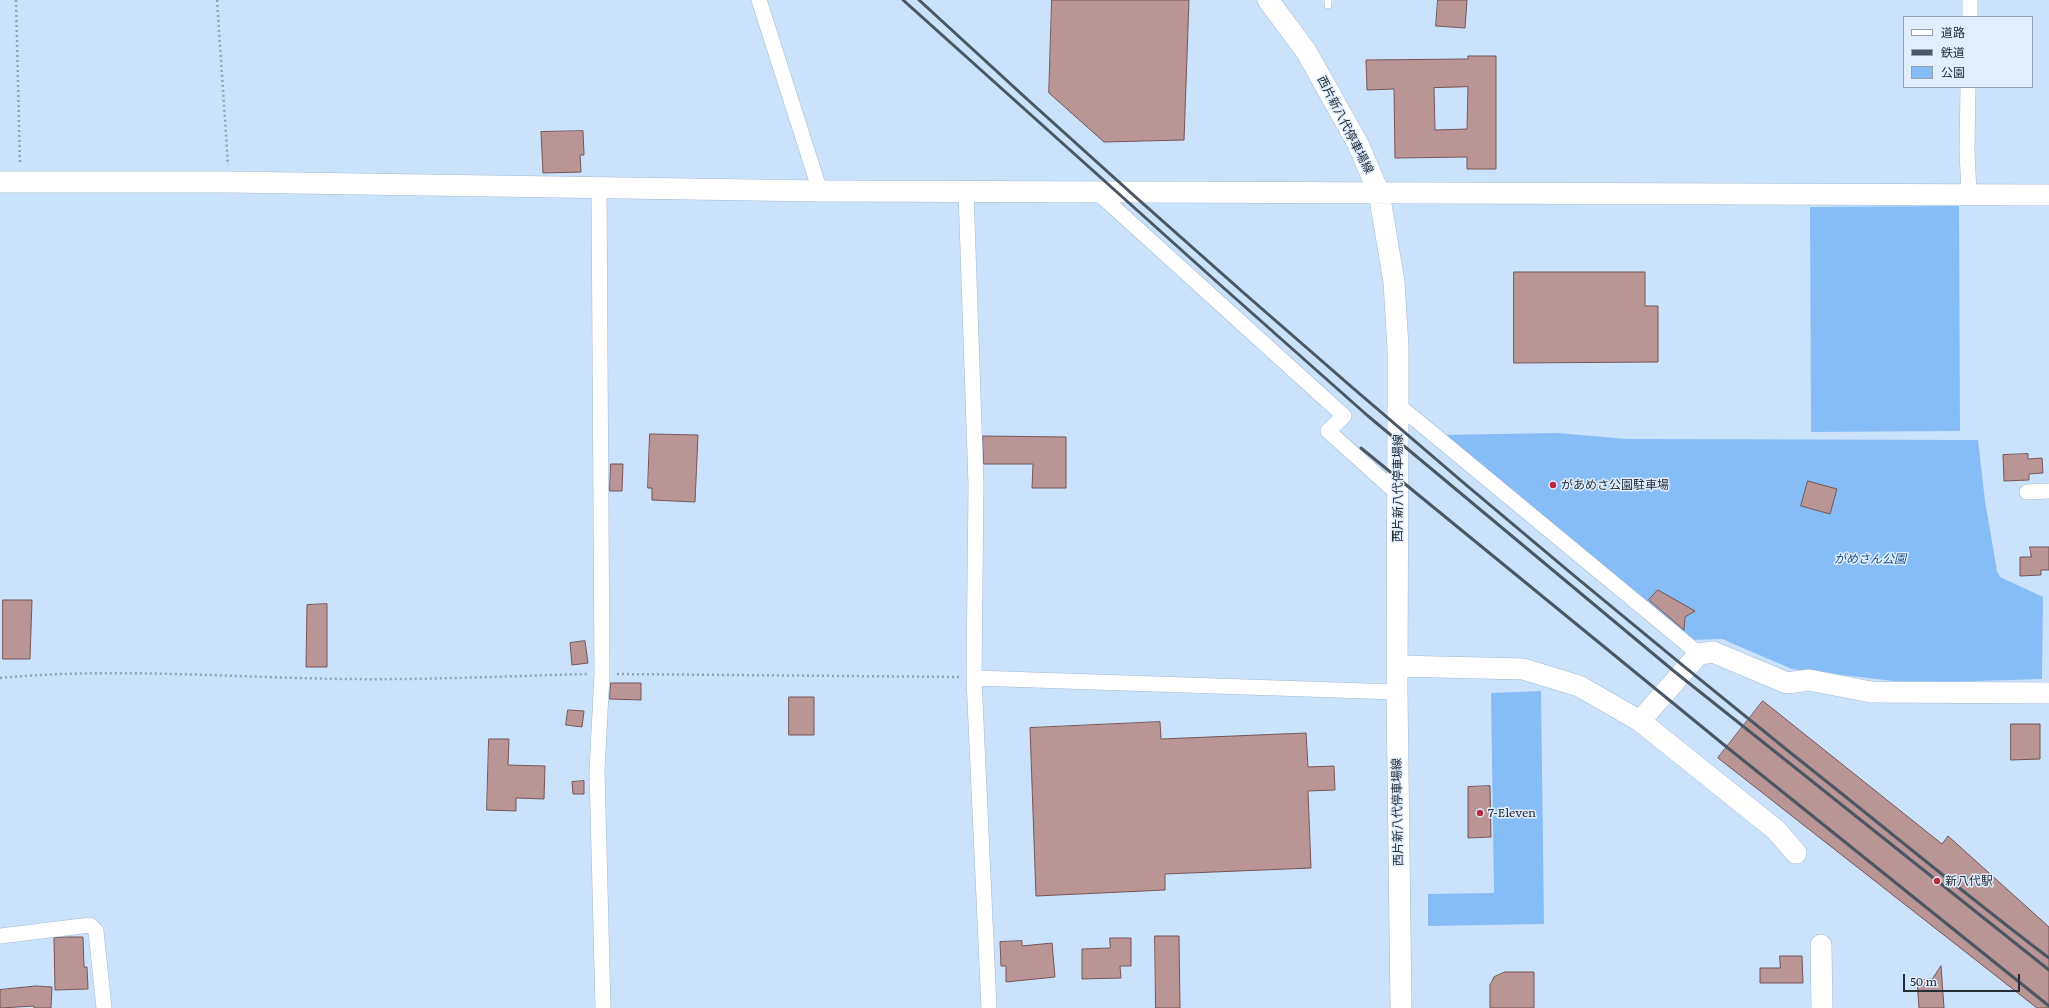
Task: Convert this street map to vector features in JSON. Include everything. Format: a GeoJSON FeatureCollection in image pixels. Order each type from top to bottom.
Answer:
{"type":"FeatureCollection","features":[{"type":"Feature","properties":{"kind":"street"},"geometry":{"type":"LineString","coordinates":[[759,0],[820,191]]}},
{"type":"Feature","properties":{"kind":"street","name":"西片新八代停車場線"},"geometry":{"type":"LineString","coordinates":[[1268,0],[1306,51],[1358,144],[1379,193],[1394,282],[1398,348],[1397,692],[1400,1008]]}},
{"type":"Feature","properties":{"kind":"street"},"geometry":{"type":"LineString","coordinates":[[1970,0],[1970,16]]}},
{"type":"Feature","properties":{"kind":"street"},"geometry":{"type":"LineString","coordinates":[[1968,88],[1967,150],[1969,194]]}},
{"type":"Feature","properties":{"kind":"street"},"geometry":{"type":"LineString","coordinates":[[10,182],[229,182],[820,191],[2049,194]]}},
{"type":"Feature","properties":{"kind":"street"},"geometry":{"type":"LineString","coordinates":[[599,188],[602,674],[597,770],[603,1008]]}},
{"type":"Feature","properties":{"kind":"street"},"geometry":{"type":"LineString","coordinates":[[966,191],[976,484],[974,678],[989,1008]]}},
{"type":"Feature","properties":{"kind":"street"},"geometry":{"type":"LineString","coordinates":[[1097,192],[1344,416],[1328,431],[1398,494]]}},
{"type":"Feature","properties":{"kind":"street"},"geometry":{"type":"LineString","coordinates":[[1398,405],[1699,654]]}},
{"type":"Feature","properties":{"kind":"street"},"geometry":{"type":"LineString","coordinates":[[2027,492],[2049,491]]}},
{"type":"Feature","properties":{"kind":"street"},"geometry":{"type":"LineString","coordinates":[[1640,721],[1699,654],[1713,652],[1787,683],[1809,680],[1871,692],[2049,693]]}},
{"type":"Feature","properties":{"kind":"street"},"geometry":{"type":"LineString","coordinates":[[1397,666],[1523,669],[1579,686],[1640,721],[1776,830],[1796,853]]}},
{"type":"Feature","properties":{"kind":"street"},"geometry":{"type":"LineString","coordinates":[[974,678],[1397,692]]}},
{"type":"Feature","properties":{"kind":"street"},"geometry":{"type":"LineString","coordinates":[[0,936],[90,925],[96,931],[104,1008]]}},
{"type":"Feature","properties":{"kind":"street"},"geometry":{"type":"LineString","coordinates":[[1821,945],[1822,1008]]}},
{"type":"Feature","properties":{"kind":"path"},"geometry":{"type":"LineString","coordinates":[[10,182],[16,0]]}},
{"type":"Feature","properties":{"kind":"path"},"geometry":{"type":"LineString","coordinates":[[217,0],[229,182]]}},
{"type":"Feature","properties":{"kind":"path"},"geometry":{"type":"LineString","coordinates":[[0,678],[118,674],[351,680],[602,674],[974,678]]}},
{"type":"Feature","properties":{"kind":"green space"},"geometry":{"type":"Polygon","coordinates":[[[1959,206],[1960,431],[1811,432],[1810,207],[1959,206]]]}},
{"type":"Feature","properties":{"kind":"green space","name":"がめさん公園"},"geometry":{"type":"Polygon","coordinates":[[[1558,433],[1627,439],[1978,440],[1985,501],[1997,571],[2000,577],[2043,597],[2042,679],[1910,683],[1792,669],[1722,639],[1690,640],[1440,435],[1558,433]]]}},
{"type":"Feature","properties":{"kind":"green space"},"geometry":{"type":"Polygon","coordinates":[[[1541,691],[1544,924],[1428,926],[1428,894],[1494,893],[1491,693],[1541,691]]]}},
{"type":"Feature","properties":{"kind":"building"},"geometry":{"type":"Polygon","coordinates":[[[1052,0],[1189,0],[1184,140],[1104,142],[1049,93],[1052,0]]]}},
{"type":"Feature","properties":{"kind":"building"},"geometry":{"type":"Polygon","coordinates":[[[1438,0],[1467,0],[1465,28],[1436,26],[1438,0]]]}},
{"type":"Feature","properties":{"kind":"building"},"geometry":{"type":"Polygon","coordinates":[[[1468,56],[1496,56],[1496,169],[1467,169],[1467,157],[1395,158],[1394,89],[1367,90],[1366,60],[1468,59],[1468,56]],[[1468,87],[1434,88],[1435,130],[1467,129],[1468,87]]]}},
{"type":"Feature","properties":{"kind":"building"},"geometry":{"type":"Polygon","coordinates":[[[583,131],[584,155],[580,155],[581,172],[543,173],[541,132],[583,131]]]}},
{"type":"Feature","properties":{"kind":"building"},"geometry":{"type":"Polygon","coordinates":[[[1514,272],[1645,272],[1645,306],[1658,306],[1658,362],[1514,363],[1514,272]]]}},
{"type":"Feature","properties":{"kind":"building"},"geometry":{"type":"Polygon","coordinates":[[[650,434],[698,435],[695,502],[652,500],[652,488],[648,488],[650,434]]]}},
{"type":"Feature","properties":{"kind":"building"},"geometry":{"type":"Polygon","coordinates":[[[983,436],[1066,437],[1066,488],[1032,488],[1033,464],[984,464],[983,436]]]}},
{"type":"Feature","properties":{"kind":"building"},"geometry":{"type":"Polygon","coordinates":[[[2028,454],[2028,459],[2042,458],[2043,473],[2029,474],[2029,480],[2004,481],[2003,455],[2028,454]]]}},
{"type":"Feature","properties":{"kind":"building"},"geometry":{"type":"Polygon","coordinates":[[[611,464],[623,464],[622,491],[610,491],[611,464]]]}},
{"type":"Feature","properties":{"kind":"building"},"geometry":{"type":"Polygon","coordinates":[[[1808,481],[1837,489],[1830,514],[1801,506],[1808,481]]]}},
{"type":"Feature","properties":{"kind":"building"},"geometry":{"type":"Polygon","coordinates":[[[2030,547],[2049,547],[2049,570],[2041,570],[2041,575],[2020,576],[2020,557],[2031,557],[2030,547]]]}},
{"type":"Feature","properties":{"kind":"building"},"geometry":{"type":"Polygon","coordinates":[[[1658,590],[1695,611],[1685,617],[1684,630],[1649,600],[1658,590]]]}},
{"type":"Feature","properties":{"kind":"building"},"geometry":{"type":"Polygon","coordinates":[[[3,600],[32,600],[30,659],[3,659],[3,600]]]}},
{"type":"Feature","properties":{"kind":"building"},"geometry":{"type":"Polygon","coordinates":[[[327,604],[327,667],[306,667],[307,605],[327,604]]]}},
{"type":"Feature","properties":{"kind":"building"},"geometry":{"type":"Polygon","coordinates":[[[585,641],[588,663],[572,665],[570,643],[585,641]]]}},
{"type":"Feature","properties":{"kind":"building"},"geometry":{"type":"Polygon","coordinates":[[[611,683],[641,683],[641,700],[610,699],[611,683]]]}},
{"type":"Feature","properties":{"kind":"building"},"geometry":{"type":"Polygon","coordinates":[[[789,697],[814,697],[814,735],[789,735],[789,697]]]}},
{"type":"Feature","properties":{"kind":"building","name":"新八代駅"},"geometry":{"type":"Polygon","coordinates":[[[1763,701],[1942,844],[1948,836],[2049,927],[2049,1008],[2037,1008],[1718,758],[1763,701]]]}},
{"type":"Feature","properties":{"kind":"building"},"geometry":{"type":"Polygon","coordinates":[[[568,710],[584,711],[582,727],[566,725],[568,710]]]}},
{"type":"Feature","properties":{"kind":"building"},"geometry":{"type":"Polygon","coordinates":[[[1160,722],[1161,739],[1306,733],[1308,767],[1334,766],[1335,790],[1308,791],[1311,868],[1165,874],[1165,890],[1036,896],[1030,728],[1160,722]]]}},
{"type":"Feature","properties":{"kind":"building"},"geometry":{"type":"Polygon","coordinates":[[[2011,724],[2040,724],[2040,759],[2011,760],[2011,724]]]}},
{"type":"Feature","properties":{"kind":"building"},"geometry":{"type":"Polygon","coordinates":[[[489,739],[509,739],[508,765],[545,766],[544,799],[516,798],[516,811],[487,810],[489,739]]]}},
{"type":"Feature","properties":{"kind":"building"},"geometry":{"type":"Polygon","coordinates":[[[584,781],[584,794],[573,794],[572,782],[584,781]]]}},
{"type":"Feature","properties":{"kind":"building"},"geometry":{"type":"Polygon","coordinates":[[[1490,786],[1491,837],[1468,838],[1468,787],[1490,786]]]}},
{"type":"Feature","properties":{"kind":"building"},"geometry":{"type":"Polygon","coordinates":[[[1155,936],[1179,936],[1180,1008],[1156,1008],[1155,936]]]}},
{"type":"Feature","properties":{"kind":"building"},"geometry":{"type":"Polygon","coordinates":[[[83,937],[84,967],[87,967],[88,989],[55,990],[54,938],[83,937]]]}},
{"type":"Feature","properties":{"kind":"building"},"geometry":{"type":"Polygon","coordinates":[[[1110,938],[1131,938],[1131,966],[1120,966],[1121,978],[1082,979],[1082,949],[1110,948],[1110,938]]]}},
{"type":"Feature","properties":{"kind":"building"},"geometry":{"type":"Polygon","coordinates":[[[1022,941],[1022,946],[1052,943],[1055,977],[1006,982],[1006,966],[1001,966],[1000,942],[1022,941]]]}},
{"type":"Feature","properties":{"kind":"building"},"geometry":{"type":"Polygon","coordinates":[[[1780,956],[1802,956],[1803,983],[1760,983],[1760,968],[1780,968],[1780,956]]]}},
{"type":"Feature","properties":{"kind":"building"},"geometry":{"type":"Polygon","coordinates":[[[1941,966],[1944,1008],[1919,1008],[1917,980],[1932,979],[1941,966]]]}},
{"type":"Feature","properties":{"kind":"building"},"geometry":{"type":"Polygon","coordinates":[[[1505,972],[1534,972],[1534,1008],[1490,1008],[1490,985],[1494,977],[1505,972]]]}},
{"type":"Feature","properties":{"kind":"building"},"geometry":{"type":"Polygon","coordinates":[[[36,986],[52,987],[51,1008],[34,1008],[34,1006],[0,1008],[0,990],[36,986]]]}},
{"type":"Feature","properties":{"kind":"railway"},"geometry":{"type":"LineString","coordinates":[[903,0],[1368,416],[1675,672],[2049,970]]}},
{"type":"Feature","properties":{"kind":"railway"},"geometry":{"type":"LineString","coordinates":[[919,0],[1240,290],[1458,478],[1792,754],[2049,958]]}},
{"type":"Feature","properties":{"kind":"railway"},"geometry":{"type":"LineString","coordinates":[[1361,448],[1723,744],[2049,1006]]}},
{"type":"Feature","properties":{"kind":"place","name":"があめさ公園駐車場"},"geometry":{"type":"Point","coordinates":[1553,485]}},
{"type":"Feature","properties":{"kind":"place","name":"7-Eleven"},"geometry":{"type":"Point","coordinates":[1480,813]}},
{"type":"Feature","properties":{"kind":"place","name":"新八代駅"},"geometry":{"type":"Point","coordinates":[1937,881]}}]}
